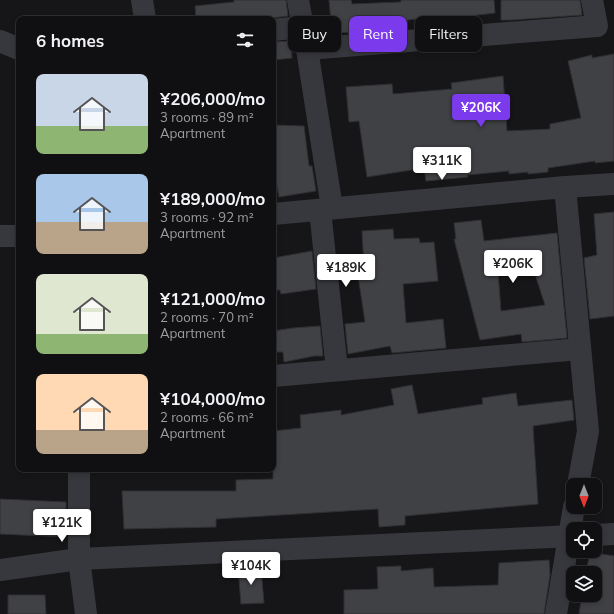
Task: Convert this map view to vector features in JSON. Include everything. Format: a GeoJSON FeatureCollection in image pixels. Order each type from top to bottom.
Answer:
{"type":"FeatureCollection","features":[{"type":"Feature","properties":{"kind":"street"},"geometry":{"type":"LineString","coordinates":[[142,0],[145,16]]}},
{"type":"Feature","properties":{"kind":"street"},"geometry":{"type":"LineString","coordinates":[[298,0],[300,16]]}},
{"type":"Feature","properties":{"kind":"street"},"geometry":{"type":"LineString","coordinates":[[341,46],[597,26],[592,0]]}},
{"type":"Feature","properties":{"kind":"street"},"geometry":{"type":"LineString","coordinates":[[276,30],[288,28]]}},
{"type":"Feature","properties":{"kind":"street"},"geometry":{"type":"LineString","coordinates":[[0,41],[16,48]]}},
{"type":"Feature","properties":{"kind":"street"},"geometry":{"type":"LineString","coordinates":[[307,52],[326,209],[337,370]]}},
{"type":"Feature","properties":{"kind":"street"},"geometry":{"type":"LineString","coordinates":[[276,214],[565,187],[614,184]]}},
{"type":"Feature","properties":{"kind":"street"},"geometry":{"type":"LineString","coordinates":[[565,187],[588,431],[579,478]]}},
{"type":"Feature","properties":{"kind":"street"},"geometry":{"type":"LineString","coordinates":[[0,236],[16,236]]}},
{"type":"Feature","properties":{"kind":"street"},"geometry":{"type":"LineString","coordinates":[[276,376],[580,349]]}},
{"type":"Feature","properties":{"kind":"street"},"geometry":{"type":"LineString","coordinates":[[80,472],[79,559],[86,614]]}},
{"type":"Feature","properties":{"kind":"street"},"geometry":{"type":"LineString","coordinates":[[602,535],[614,534]]}},
{"type":"Feature","properties":{"kind":"street"},"geometry":{"type":"LineString","coordinates":[[0,570],[79,559],[566,536]]}},
{"type":"Feature","properties":{"kind":"street"},"geometry":{"type":"LineString","coordinates":[[556,614],[567,558]]}},
{"type":"Feature","properties":{"kind":"building"},"geometry":{"type":"Polygon","coordinates":[[[234,0],[286,0],[288,16],[276,18],[276,16],[196,16],[195,6],[234,2],[234,0]]]}},
{"type":"Feature","properties":{"kind":"building"},"geometry":{"type":"Polygon","coordinates":[[[329,0],[351,0],[352,4],[401,2],[401,0],[494,0],[495,13],[470,16],[415,16],[415,19],[407,20],[407,16],[349,16],[349,32],[341,33],[341,16],[330,16],[329,0]]]}},
{"type":"Feature","properties":{"kind":"building"},"geometry":{"type":"Polygon","coordinates":[[[501,0],[580,0],[582,15],[501,20],[501,0]]]}},
{"type":"Feature","properties":{"kind":"building"},"geometry":{"type":"Polygon","coordinates":[[[288,41],[288,52],[292,52],[292,58],[276,60],[276,42],[288,41]]]}},
{"type":"Feature","properties":{"kind":"building"},"geometry":{"type":"Polygon","coordinates":[[[614,54],[614,161],[595,163],[595,161],[548,168],[548,172],[509,174],[509,171],[426,181],[424,168],[367,177],[359,121],[349,122],[346,87],[392,84],[393,94],[452,89],[451,83],[503,76],[507,131],[550,129],[550,124],[581,118],[568,61],[592,55],[592,58],[614,54]]]}},
{"type":"Feature","properties":{"kind":"building"},"geometry":{"type":"Polygon","coordinates":[[[276,125],[304,126],[309,166],[312,166],[316,191],[279,197],[276,180],[276,125]]]}},
{"type":"Feature","properties":{"kind":"building"},"geometry":{"type":"Polygon","coordinates":[[[614,212],[614,316],[590,319],[584,258],[597,255],[594,214],[614,212]]]}},
{"type":"Feature","properties":{"kind":"building"},"geometry":{"type":"Polygon","coordinates":[[[481,220],[484,241],[557,233],[567,338],[522,342],[521,334],[480,340],[454,239],[456,239],[454,223],[481,220]],[[533,268],[498,272],[501,311],[545,305],[533,268]]]}},
{"type":"Feature","properties":{"kind":"building"},"geometry":{"type":"Polygon","coordinates":[[[393,229],[394,239],[419,238],[420,243],[434,242],[438,281],[403,284],[406,323],[443,319],[446,348],[392,353],[390,346],[348,354],[345,324],[365,322],[357,269],[364,268],[362,231],[393,229]]]}},
{"type":"Feature","properties":{"kind":"building"},"geometry":{"type":"Polygon","coordinates":[[[312,251],[316,289],[281,294],[280,290],[276,290],[276,257],[312,251]]]}},
{"type":"Feature","properties":{"kind":"building"},"geometry":{"type":"Polygon","coordinates":[[[320,326],[323,356],[314,356],[284,362],[283,352],[276,352],[276,331],[320,326]]]}},
{"type":"Feature","properties":{"kind":"building"},"geometry":{"type":"Polygon","coordinates":[[[412,385],[418,414],[483,404],[482,398],[516,393],[518,406],[572,400],[574,420],[533,426],[538,504],[405,516],[405,525],[379,527],[378,509],[216,519],[216,527],[124,529],[122,491],[236,491],[236,480],[273,479],[273,472],[276,472],[276,431],[301,428],[300,415],[341,410],[341,415],[394,405],[391,389],[412,385]]]}},
{"type":"Feature","properties":{"kind":"building"},"geometry":{"type":"Polygon","coordinates":[[[0,499],[66,502],[66,537],[0,534],[0,499]]]}},
{"type":"Feature","properties":{"kind":"building"},"geometry":{"type":"Polygon","coordinates":[[[602,554],[614,556],[614,614],[579,614],[581,602],[602,602],[602,566],[587,566],[589,558],[602,558],[602,554]]]}},
{"type":"Feature","properties":{"kind":"building"},"geometry":{"type":"Polygon","coordinates":[[[549,560],[550,575],[544,614],[344,614],[344,590],[378,589],[377,567],[401,566],[401,571],[433,568],[434,587],[498,585],[499,563],[549,560]]]}},
{"type":"Feature","properties":{"kind":"building"},"geometry":{"type":"Polygon","coordinates":[[[238,568],[261,568],[264,603],[241,604],[238,568]]]}},
{"type":"Feature","properties":{"kind":"building"},"geometry":{"type":"Polygon","coordinates":[[[8,595],[45,595],[46,614],[8,614],[8,595]]]}}]}
